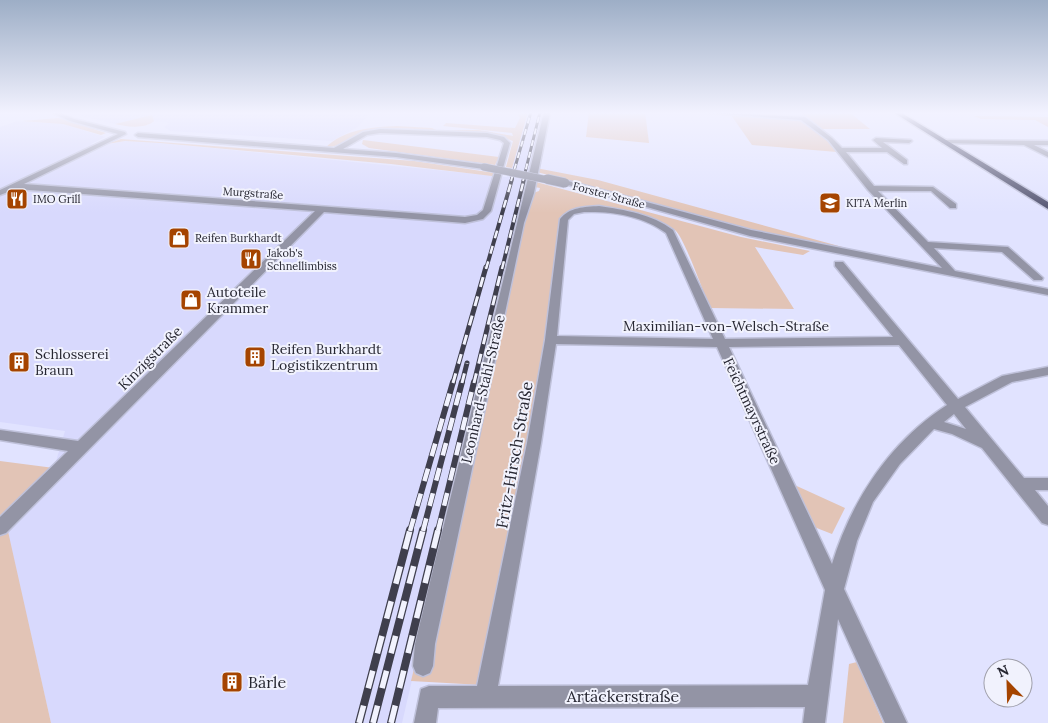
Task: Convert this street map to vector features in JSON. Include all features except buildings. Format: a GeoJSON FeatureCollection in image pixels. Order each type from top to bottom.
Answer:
{"type":"FeatureCollection","features":[{"type":"Feature","properties":{"kind":"main road"},"geometry":{"type":"LineString","coordinates":[[950,146],[1048,206]]}},
{"type":"Feature","properties":{"kind":"street"},"geometry":{"type":"LineString","coordinates":[[0,193],[96,146]]}},
{"type":"Feature","properties":{"kind":"street","name":"Forster Straße"},"geometry":{"type":"LineString","coordinates":[[280,146],[373,153],[484,167],[565,183],[750,233],[804,245],[1048,292]]}},
{"type":"Feature","properties":{"kind":"street"},"geometry":{"type":"LineString","coordinates":[[336,150],[345,146]]}},
{"type":"Feature","properties":{"kind":"street"},"geometry":{"type":"LineString","coordinates":[[345,151],[351,146]]}},
{"type":"Feature","properties":{"kind":"street"},"geometry":{"type":"LineString","coordinates":[[363,146],[373,153]]}},
{"type":"Feature","properties":{"kind":"street","name":"Murgstraße"},"geometry":{"type":"LineString","coordinates":[[14,186],[458,220],[476,218],[487,211],[507,146]]}},
{"type":"Feature","properties":{"kind":"street","name":"Leonhard-Stahl-Straße"},"geometry":{"type":"LineString","coordinates":[[423,666],[427,634],[520,223],[533,182],[538,146]]}},
{"type":"Feature","properties":{"kind":"street"},"geometry":{"type":"LineString","coordinates":[[836,146],[871,188],[952,273]]}},
{"type":"Feature","properties":{"kind":"street"},"geometry":{"type":"LineString","coordinates":[[883,146],[904,162]]}},
{"type":"Feature","properties":{"kind":"street"},"geometry":{"type":"LineString","coordinates":[[1029,146],[1048,155]]}},
{"type":"Feature","properties":{"kind":"street"},"geometry":{"type":"LineString","coordinates":[[840,150],[889,150]]}},
{"type":"Feature","properties":{"kind":"street"},"geometry":{"type":"LineString","coordinates":[[871,188],[932,189],[952,206]]}},
{"type":"Feature","properties":{"kind":"street","name":"Fritz-Hirsch-Straße"},"geometry":{"type":"LineString","coordinates":[[487,695],[490,672],[526,497],[551,340],[564,219],[567,214],[574,210],[603,209],[660,224],[670,232]]}},
{"type":"Feature","properties":{"kind":"street","name":"Kinzigstraße"},"geometry":{"type":"LineString","coordinates":[[0,528],[321,210]]}},
{"type":"Feature","properties":{"kind":"street","name":"Feichtmayrstraße"},"geometry":{"type":"LineString","coordinates":[[670,232],[896,723]]}},
{"type":"Feature","properties":{"kind":"street"},"geometry":{"type":"LineString","coordinates":[[926,245],[1005,249],[1038,278]]}},
{"type":"Feature","properties":{"kind":"street"},"geometry":{"type":"LineString","coordinates":[[839,264],[900,341],[956,405],[1048,518]]}},
{"type":"Feature","properties":{"kind":"street"},"geometry":{"type":"LineString","coordinates":[[1019,286],[1048,300]]}},
{"type":"Feature","properties":{"kind":"street","name":"Maximilian-von-Welsch-Straße"},"geometry":{"type":"LineString","coordinates":[[551,340],[721,343],[900,341]]}},
{"type":"Feature","properties":{"kind":"street"},"geometry":{"type":"LineString","coordinates":[[814,723],[835,589],[848,541],[859,513],[876,483],[902,449],[930,423],[956,405],[988,387],[1007,379],[1048,371]]}},
{"type":"Feature","properties":{"kind":"street"},"geometry":{"type":"LineString","coordinates":[[930,423],[956,430],[988,445]]}},
{"type":"Feature","properties":{"kind":"street"},"geometry":{"type":"LineString","coordinates":[[0,435],[82,447]]}},
{"type":"Feature","properties":{"kind":"street"},"geometry":{"type":"LineString","coordinates":[[1021,484],[1048,484]]}},
{"type":"Feature","properties":{"kind":"street","name":"Artäckerstraße"},"geometry":{"type":"LineString","coordinates":[[425,723],[429,697],[487,695],[817,696]]}},
{"type":"Feature","properties":{"kind":"shaded area"},"geometry":{"type":"Polygon","coordinates":[[[0,146],[188,146],[507,177],[517,146],[536,146],[402,723],[51,723],[4,518],[54,468],[65,431],[0,422],[0,146]]]}},
{"type":"Feature","properties":{"kind":"shaded area"},"geometry":{"type":"Polygon","coordinates":[[[190,146],[414,161],[495,173],[492,176],[391,164],[190,146]]]}},
{"type":"Feature","properties":{"kind":"shaded area"},"geometry":{"type":"Polygon","coordinates":[[[365,146],[409,146],[499,157],[495,165],[369,148],[365,146]]]}},
{"type":"Feature","properties":{"kind":"shaded area"},"geometry":{"type":"Polygon","coordinates":[[[512,146],[518,146],[512,168],[506,167],[512,146]]]}},
{"type":"Feature","properties":{"kind":"shaded area"},"geometry":{"type":"Polygon","coordinates":[[[761,146],[832,146],[837,152],[761,146]]]}},
{"type":"Feature","properties":{"kind":"shaded area"},"geometry":{"type":"Polygon","coordinates":[[[536,168],[598,180],[868,254],[750,229],[537,172],[536,168]]]}},
{"type":"Feature","properties":{"kind":"shaded area"},"geometry":{"type":"Polygon","coordinates":[[[536,182],[741,237],[810,251],[803,255],[755,247],[794,309],[710,308],[694,266],[679,235],[666,224],[635,213],[598,208],[581,208],[568,212],[560,219],[544,340],[518,503],[499,573],[482,685],[411,681],[529,202],[533,193],[539,191],[540,188],[535,187],[536,182]]]}},
{"type":"Feature","properties":{"kind":"shaded area"},"geometry":{"type":"Polygon","coordinates":[[[0,461],[54,468],[5,518],[51,723],[0,723],[0,461]]]}},
{"type":"Feature","properties":{"kind":"shaded area"},"geometry":{"type":"Polygon","coordinates":[[[788,482],[845,508],[832,534],[809,525],[788,482]]]}},
{"type":"Feature","properties":{"kind":"shaded area"},"geometry":{"type":"Polygon","coordinates":[[[857,662],[883,723],[843,723],[849,664],[857,662]]]}},
{"type":"Feature","properties":{"kind":"railway"},"geometry":{"type":"LineString","coordinates":[[511,181],[521,146]]}},
{"type":"Feature","properties":{"kind":"railway"},"geometry":{"type":"LineString","coordinates":[[523,181],[532,146]]}},
{"type":"Feature","properties":{"kind":"railway"},"geometry":{"type":"LineString","coordinates":[[486,269],[512,179]]}},
{"type":"Feature","properties":{"kind":"railway"},"geometry":{"type":"LineString","coordinates":[[502,269],[524,179]]}},
{"type":"Feature","properties":{"kind":"railway"},"geometry":{"type":"LineString","coordinates":[[453,383],[486,267]]}},
{"type":"Feature","properties":{"kind":"railway"},"geometry":{"type":"LineString","coordinates":[[474,383],[502,267]]}},
{"type":"Feature","properties":{"kind":"railway"},"geometry":{"type":"LineString","coordinates":[[462,383],[467,363]]}},
{"type":"Feature","properties":{"kind":"railway"},"geometry":{"type":"LineString","coordinates":[[410,531],[453,382]]}},
{"type":"Feature","properties":{"kind":"railway"},"geometry":{"type":"LineString","coordinates":[[423,531],[462,382]]}},
{"type":"Feature","properties":{"kind":"railway"},"geometry":{"type":"LineString","coordinates":[[438,531],[474,382]]}},
{"type":"Feature","properties":{"kind":"railway"},"geometry":{"type":"LineString","coordinates":[[359,723],[410,530]]}},
{"type":"Feature","properties":{"kind":"railway"},"geometry":{"type":"LineString","coordinates":[[373,723],[423,530]]}},
{"type":"Feature","properties":{"kind":"railway"},"geometry":{"type":"LineString","coordinates":[[391,723],[438,530]]}},
{"type":"Feature","properties":{"kind":"place","name":"IMO Grill"},"geometry":{"type":"Point","coordinates":[17,199]}},
{"type":"Feature","properties":{"kind":"place","name":"KITA Merlin"},"geometry":{"type":"Point","coordinates":[830,203]}},
{"type":"Feature","properties":{"kind":"place","name":"Reifen Burkhardt"},"geometry":{"type":"Point","coordinates":[179,238]}},
{"type":"Feature","properties":{"kind":"place","name":"Jakob's Schnellimbiss"},"geometry":{"type":"Point","coordinates":[251,259]}},
{"type":"Feature","properties":{"kind":"place","name":"Autoteile Krammer"},"geometry":{"type":"Point","coordinates":[191,300]}},
{"type":"Feature","properties":{"kind":"place","name":"Reifen Burkhardt Logistikzentrum"},"geometry":{"type":"Point","coordinates":[255,357]}},
{"type":"Feature","properties":{"kind":"place","name":"Schlosserei Braun"},"geometry":{"type":"Point","coordinates":[19,362]}},
{"type":"Feature","properties":{"kind":"place","name":"Bärle"},"geometry":{"type":"Point","coordinates":[232,682]}}]}
